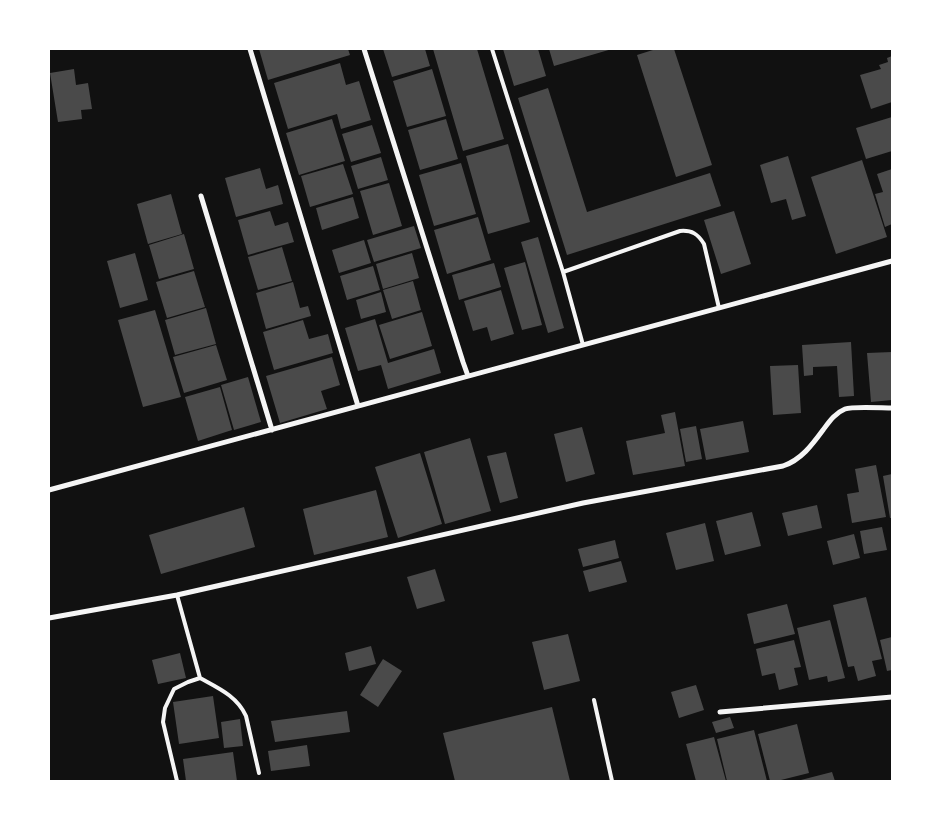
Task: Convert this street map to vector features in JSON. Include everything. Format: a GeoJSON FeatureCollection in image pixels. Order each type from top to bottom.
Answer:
{"type":"FeatureCollection","features":[{"type":"Feature","properties":{"kind":"street"},"geometry":{"type":"LineString","coordinates":[[250,49],[358,406]]}},
{"type":"Feature","properties":{"kind":"street"},"geometry":{"type":"LineString","coordinates":[[364,49],[468,376]]}},
{"type":"Feature","properties":{"kind":"street"},"geometry":{"type":"LineString","coordinates":[[201,196],[272,430]]}},
{"type":"Feature","properties":{"kind":"street"},"geometry":{"type":"LineString","coordinates":[[49,490],[892,261]]}},
{"type":"Feature","properties":{"kind":"street"},"geometry":{"type":"LineString","coordinates":[[49,618],[177,595],[583,503],[783,466],[793,463],[804,454],[833,417],[846,409],[892,408]]}},
{"type":"Feature","properties":{"kind":"street"},"geometry":{"type":"LineString","coordinates":[[720,712],[892,697]]}},
{"type":"Feature","properties":{"kind":"lane"},"geometry":{"type":"LineString","coordinates":[[492,49],[563,272],[583,345]]}},
{"type":"Feature","properties":{"kind":"lane"},"geometry":{"type":"LineString","coordinates":[[563,272],[686,230],[699,236],[704,244],[719,308]]}},
{"type":"Feature","properties":{"kind":"lane"},"geometry":{"type":"LineString","coordinates":[[177,595],[200,678],[226,692],[242,707],[246,716],[259,773]]}},
{"type":"Feature","properties":{"kind":"lane"},"geometry":{"type":"LineString","coordinates":[[177,781],[163,722],[165,708],[174,689],[200,678]]}},
{"type":"Feature","properties":{"kind":"lane"},"geometry":{"type":"LineString","coordinates":[[594,700],[612,781]]}},
{"type":"Feature","properties":{"kind":"building"},"geometry":{"type":"Polygon","coordinates":[[[259,49],[348,49],[350,55],[268,80],[259,49]]]}},
{"type":"Feature","properties":{"kind":"building"},"geometry":{"type":"Polygon","coordinates":[[[383,49],[425,49],[430,66],[392,77],[383,49]]]}},
{"type":"Feature","properties":{"kind":"building"},"geometry":{"type":"Polygon","coordinates":[[[433,49],[477,49],[504,139],[463,151],[433,49]]]}},
{"type":"Feature","properties":{"kind":"building"},"geometry":{"type":"Polygon","coordinates":[[[503,49],[538,49],[546,76],[514,86],[503,49]]]}},
{"type":"Feature","properties":{"kind":"building"},"geometry":{"type":"Polygon","coordinates":[[[549,49],[612,49],[554,66],[549,49]]]}},
{"type":"Feature","properties":{"kind":"building"},"geometry":{"type":"Polygon","coordinates":[[[656,49],[674,49],[712,165],[676,177],[637,55],[656,49]]]}},
{"type":"Feature","properties":{"kind":"building"},"geometry":{"type":"Polygon","coordinates":[[[892,56],[892,102],[871,109],[860,75],[881,69],[879,65],[888,62],[887,58],[892,56]]]}},
{"type":"Feature","properties":{"kind":"building"},"geometry":{"type":"Polygon","coordinates":[[[340,63],[346,85],[359,81],[371,120],[341,129],[337,114],[288,129],[274,83],[340,63]]]}},
{"type":"Feature","properties":{"kind":"building"},"geometry":{"type":"Polygon","coordinates":[[[74,69],[76,85],[88,83],[92,109],[81,110],[82,119],[58,122],[50,73],[74,69]]]}},
{"type":"Feature","properties":{"kind":"building"},"geometry":{"type":"Polygon","coordinates":[[[432,69],[446,116],[407,127],[393,81],[432,69]]]}},
{"type":"Feature","properties":{"kind":"building"},"geometry":{"type":"Polygon","coordinates":[[[548,88],[587,212],[710,173],[721,206],[567,255],[518,98],[548,88]]]}},
{"type":"Feature","properties":{"kind":"building"},"geometry":{"type":"Polygon","coordinates":[[[892,117],[892,151],[866,159],[856,128],[892,117]]]}},
{"type":"Feature","properties":{"kind":"building"},"geometry":{"type":"Polygon","coordinates":[[[332,119],[345,161],[299,175],[286,133],[332,119]]]}},
{"type":"Feature","properties":{"kind":"building"},"geometry":{"type":"Polygon","coordinates":[[[446,119],[458,159],[420,170],[408,130],[446,119]]]}},
{"type":"Feature","properties":{"kind":"building"},"geometry":{"type":"Polygon","coordinates":[[[372,125],[381,153],[351,162],[342,134],[372,125]]]}},
{"type":"Feature","properties":{"kind":"building"},"geometry":{"type":"Polygon","coordinates":[[[508,144],[530,222],[488,234],[466,156],[508,144]]]}},
{"type":"Feature","properties":{"kind":"building"},"geometry":{"type":"Polygon","coordinates":[[[788,156],[806,216],[792,220],[786,199],[771,203],[760,165],[788,156]]]}},
{"type":"Feature","properties":{"kind":"building"},"geometry":{"type":"Polygon","coordinates":[[[381,157],[388,180],[358,189],[351,166],[381,157]]]}},
{"type":"Feature","properties":{"kind":"building"},"geometry":{"type":"Polygon","coordinates":[[[862,160],[887,237],[836,254],[811,177],[862,160]]]}},
{"type":"Feature","properties":{"kind":"building"},"geometry":{"type":"Polygon","coordinates":[[[461,163],[476,214],[434,226],[419,175],[461,163]]]}},
{"type":"Feature","properties":{"kind":"building"},"geometry":{"type":"Polygon","coordinates":[[[343,164],[353,194],[310,207],[301,176],[343,164]]]}},
{"type":"Feature","properties":{"kind":"building"},"geometry":{"type":"Polygon","coordinates":[[[260,168],[266,189],[278,185],[283,204],[236,217],[225,178],[260,168]]]}},
{"type":"Feature","properties":{"kind":"building"},"geometry":{"type":"Polygon","coordinates":[[[892,169],[892,224],[885,227],[875,194],[883,192],[877,174],[892,169]]]}},
{"type":"Feature","properties":{"kind":"building"},"geometry":{"type":"Polygon","coordinates":[[[389,183],[402,226],[373,235],[360,191],[389,183]]]}},
{"type":"Feature","properties":{"kind":"building"},"geometry":{"type":"Polygon","coordinates":[[[171,194],[182,234],[148,244],[137,204],[171,194]]]}},
{"type":"Feature","properties":{"kind":"building"},"geometry":{"type":"Polygon","coordinates":[[[353,197],[359,218],[322,230],[316,208],[353,197]]]}},
{"type":"Feature","properties":{"kind":"building"},"geometry":{"type":"Polygon","coordinates":[[[270,211],[275,226],[288,222],[294,242],[248,255],[238,220],[270,211]]]}},
{"type":"Feature","properties":{"kind":"building"},"geometry":{"type":"Polygon","coordinates":[[[734,211],[751,264],[721,274],[704,220],[734,211]]]}},
{"type":"Feature","properties":{"kind":"building"},"geometry":{"type":"Polygon","coordinates":[[[478,217],[491,260],[447,274],[434,230],[478,217]]]}},
{"type":"Feature","properties":{"kind":"building"},"geometry":{"type":"Polygon","coordinates":[[[414,226],[421,248],[374,262],[367,240],[414,226]]]}},
{"type":"Feature","properties":{"kind":"building"},"geometry":{"type":"Polygon","coordinates":[[[184,234],[194,269],[159,279],[149,245],[184,234]]]}},
{"type":"Feature","properties":{"kind":"building"},"geometry":{"type":"Polygon","coordinates":[[[538,237],[564,328],[548,333],[521,242],[538,237]]]}},
{"type":"Feature","properties":{"kind":"building"},"geometry":{"type":"Polygon","coordinates":[[[364,240],[371,263],[339,273],[332,250],[364,240]]]}},
{"type":"Feature","properties":{"kind":"building"},"geometry":{"type":"Polygon","coordinates":[[[282,247],[292,281],[258,290],[248,257],[282,247]]]}},
{"type":"Feature","properties":{"kind":"building"},"geometry":{"type":"Polygon","coordinates":[[[135,253],[148,300],[120,308],[107,261],[135,253]]]}},
{"type":"Feature","properties":{"kind":"building"},"geometry":{"type":"Polygon","coordinates":[[[412,253],[419,278],[383,289],[376,264],[412,253]]]}},
{"type":"Feature","properties":{"kind":"building"},"geometry":{"type":"Polygon","coordinates":[[[525,262],[542,325],[522,330],[504,268],[525,262]]]}},
{"type":"Feature","properties":{"kind":"building"},"geometry":{"type":"Polygon","coordinates":[[[494,263],[501,287],[459,300],[452,275],[494,263]]]}},
{"type":"Feature","properties":{"kind":"building"},"geometry":{"type":"Polygon","coordinates":[[[373,266],[380,290],[347,300],[340,276],[373,266]]]}},
{"type":"Feature","properties":{"kind":"building"},"geometry":{"type":"Polygon","coordinates":[[[194,271],[205,307],[167,318],[156,282],[194,271]]]}},
{"type":"Feature","properties":{"kind":"building"},"geometry":{"type":"Polygon","coordinates":[[[413,281],[421,310],[392,319],[383,290],[413,281]]]}},
{"type":"Feature","properties":{"kind":"building"},"geometry":{"type":"Polygon","coordinates":[[[293,282],[300,308],[308,306],[311,316],[266,329],[256,293],[293,282]]]}},
{"type":"Feature","properties":{"kind":"building"},"geometry":{"type":"Polygon","coordinates":[[[501,290],[514,334],[491,341],[487,327],[473,331],[464,301],[501,290]]]}},
{"type":"Feature","properties":{"kind":"building"},"geometry":{"type":"Polygon","coordinates":[[[381,292],[386,312],[361,319],[356,300],[381,292]]]}},
{"type":"Feature","properties":{"kind":"building"},"geometry":{"type":"Polygon","coordinates":[[[206,308],[216,344],[175,355],[165,320],[206,308]]]}},
{"type":"Feature","properties":{"kind":"building"},"geometry":{"type":"Polygon","coordinates":[[[155,310],[181,397],[143,407],[118,320],[155,310]]]}},
{"type":"Feature","properties":{"kind":"building"},"geometry":{"type":"Polygon","coordinates":[[[422,312],[432,346],[390,359],[379,325],[422,312]]]}},
{"type":"Feature","properties":{"kind":"building"},"geometry":{"type":"Polygon","coordinates":[[[375,319],[388,363],[434,349],[441,373],[388,389],[381,365],[358,371],[345,328],[375,319]]]}},
{"type":"Feature","properties":{"kind":"building"},"geometry":{"type":"Polygon","coordinates":[[[303,320],[309,339],[328,334],[333,353],[274,370],[263,332],[303,320]]]}},
{"type":"Feature","properties":{"kind":"building"},"geometry":{"type":"Polygon","coordinates":[[[851,342],[854,396],[839,397],[837,366],[813,367],[813,375],[804,376],[802,345],[851,342]]]}},
{"type":"Feature","properties":{"kind":"building"},"geometry":{"type":"Polygon","coordinates":[[[216,345],[227,380],[184,393],[173,357],[216,345]]]}},
{"type":"Feature","properties":{"kind":"building"},"geometry":{"type":"Polygon","coordinates":[[[892,352],[892,400],[871,402],[867,353],[892,352]]]}},
{"type":"Feature","properties":{"kind":"building"},"geometry":{"type":"Polygon","coordinates":[[[332,357],[340,385],[321,391],[327,409],[280,423],[266,376],[332,357]]]}},
{"type":"Feature","properties":{"kind":"building"},"geometry":{"type":"Polygon","coordinates":[[[798,365],[801,413],[773,415],[770,366],[798,365]]]}},
{"type":"Feature","properties":{"kind":"building"},"geometry":{"type":"Polygon","coordinates":[[[248,377],[261,422],[234,430],[221,385],[248,377]]]}},
{"type":"Feature","properties":{"kind":"building"},"geometry":{"type":"Polygon","coordinates":[[[220,387],[232,430],[198,441],[185,397],[220,387]]]}},
{"type":"Feature","properties":{"kind":"building"},"geometry":{"type":"Polygon","coordinates":[[[675,412],[685,466],[633,475],[626,441],[665,433],[661,415],[675,412]]]}},
{"type":"Feature","properties":{"kind":"building"},"geometry":{"type":"Polygon","coordinates":[[[743,421],[749,452],[706,460],[700,429],[743,421]]]}},
{"type":"Feature","properties":{"kind":"building"},"geometry":{"type":"Polygon","coordinates":[[[696,426],[702,459],[686,462],[680,429],[696,426]]]}},
{"type":"Feature","properties":{"kind":"building"},"geometry":{"type":"Polygon","coordinates":[[[582,427],[595,474],[566,482],[554,434],[582,427]]]}},
{"type":"Feature","properties":{"kind":"building"},"geometry":{"type":"Polygon","coordinates":[[[470,438],[491,511],[445,524],[424,452],[470,438]]]}},
{"type":"Feature","properties":{"kind":"building"},"geometry":{"type":"Polygon","coordinates":[[[506,452],[518,498],[500,503],[487,456],[506,452]]]}},
{"type":"Feature","properties":{"kind":"building"},"geometry":{"type":"Polygon","coordinates":[[[420,453],[442,524],[398,538],[375,467],[420,453]]]}},
{"type":"Feature","properties":{"kind":"building"},"geometry":{"type":"Polygon","coordinates":[[[876,465],[886,517],[852,523],[847,494],[859,492],[855,469],[876,465]]]}},
{"type":"Feature","properties":{"kind":"building"},"geometry":{"type":"Polygon","coordinates":[[[892,474],[892,518],[890,518],[883,476],[892,474]]]}},
{"type":"Feature","properties":{"kind":"building"},"geometry":{"type":"Polygon","coordinates":[[[376,490],[388,537],[314,555],[303,509],[376,490]]]}},
{"type":"Feature","properties":{"kind":"building"},"geometry":{"type":"Polygon","coordinates":[[[817,505],[822,528],[788,536],[782,513],[817,505]]]}},
{"type":"Feature","properties":{"kind":"building"},"geometry":{"type":"Polygon","coordinates":[[[244,507],[255,547],[161,574],[149,535],[244,507]]]}},
{"type":"Feature","properties":{"kind":"building"},"geometry":{"type":"Polygon","coordinates":[[[752,512],[761,546],[725,555],[716,521],[752,512]]]}},
{"type":"Feature","properties":{"kind":"building"},"geometry":{"type":"Polygon","coordinates":[[[705,523],[714,561],[676,570],[666,533],[705,523]]]}},
{"type":"Feature","properties":{"kind":"building"},"geometry":{"type":"Polygon","coordinates":[[[882,527],[887,550],[864,554],[860,531],[882,527]]]}},
{"type":"Feature","properties":{"kind":"building"},"geometry":{"type":"Polygon","coordinates":[[[854,534],[860,558],[833,565],[827,541],[854,534]]]}},
{"type":"Feature","properties":{"kind":"building"},"geometry":{"type":"Polygon","coordinates":[[[615,540],[619,558],[583,567],[578,549],[615,540]]]}},
{"type":"Feature","properties":{"kind":"building"},"geometry":{"type":"Polygon","coordinates":[[[621,561],[627,582],[589,592],[583,571],[621,561]]]}},
{"type":"Feature","properties":{"kind":"building"},"geometry":{"type":"Polygon","coordinates":[[[435,569],[445,601],[417,609],[407,577],[435,569]]]}},
{"type":"Feature","properties":{"kind":"building"},"geometry":{"type":"Polygon","coordinates":[[[866,597],[882,659],[872,661],[876,676],[858,681],[854,666],[848,667],[833,605],[866,597]]]}},
{"type":"Feature","properties":{"kind":"building"},"geometry":{"type":"Polygon","coordinates":[[[787,604],[795,634],[754,644],[747,614],[787,604]]]}},
{"type":"Feature","properties":{"kind":"building"},"geometry":{"type":"Polygon","coordinates":[[[830,620],[845,678],[828,682],[827,676],[809,680],[797,628],[830,620]]]}},
{"type":"Feature","properties":{"kind":"building"},"geometry":{"type":"Polygon","coordinates":[[[568,634],[580,681],[544,690],[532,642],[568,634]]]}},
{"type":"Feature","properties":{"kind":"building"},"geometry":{"type":"Polygon","coordinates":[[[892,637],[892,670],[887,671],[880,640],[892,637]]]}},
{"type":"Feature","properties":{"kind":"building"},"geometry":{"type":"Polygon","coordinates":[[[794,640],[801,667],[794,668],[798,685],[779,690],[775,673],[762,676],[756,649],[794,640]]]}},
{"type":"Feature","properties":{"kind":"building"},"geometry":{"type":"Polygon","coordinates":[[[371,646],[376,664],[349,671],[345,653],[371,646]]]}},
{"type":"Feature","properties":{"kind":"building"},"geometry":{"type":"Polygon","coordinates":[[[180,653],[186,678],[158,684],[152,660],[180,653]]]}},
{"type":"Feature","properties":{"kind":"building"},"geometry":{"type":"Polygon","coordinates":[[[383,659],[402,671],[378,707],[360,695],[383,659]]]}},
{"type":"Feature","properties":{"kind":"building"},"geometry":{"type":"Polygon","coordinates":[[[696,685],[704,710],[679,718],[671,692],[696,685]]]}},
{"type":"Feature","properties":{"kind":"building"},"geometry":{"type":"Polygon","coordinates":[[[213,696],[219,738],[179,744],[173,702],[213,696]]]}},
{"type":"Feature","properties":{"kind":"building"},"geometry":{"type":"Polygon","coordinates":[[[552,707],[570,781],[455,781],[443,733],[552,707]]]}},
{"type":"Feature","properties":{"kind":"building"},"geometry":{"type":"Polygon","coordinates":[[[347,711],[350,732],[275,742],[271,721],[347,711]]]}},
{"type":"Feature","properties":{"kind":"building"},"geometry":{"type":"Polygon","coordinates":[[[730,717],[734,728],[716,733],[712,722],[730,717]]]}},
{"type":"Feature","properties":{"kind":"building"},"geometry":{"type":"Polygon","coordinates":[[[240,719],[243,746],[224,748],[221,722],[240,719]]]}},
{"type":"Feature","properties":{"kind":"building"},"geometry":{"type":"Polygon","coordinates":[[[797,724],[809,773],[770,781],[758,734],[797,724]]]}},
{"type":"Feature","properties":{"kind":"building"},"geometry":{"type":"Polygon","coordinates":[[[754,730],[767,781],[727,781],[717,739],[754,730]]]}},
{"type":"Feature","properties":{"kind":"building"},"geometry":{"type":"Polygon","coordinates":[[[714,737],[726,781],[696,781],[686,744],[714,737]]]}},
{"type":"Feature","properties":{"kind":"building"},"geometry":{"type":"Polygon","coordinates":[[[307,745],[310,766],[271,771],[268,751],[307,745]]]}},
{"type":"Feature","properties":{"kind":"building"},"geometry":{"type":"Polygon","coordinates":[[[233,752],[237,781],[186,781],[183,759],[233,752]]]}},
{"type":"Feature","properties":{"kind":"building"},"geometry":{"type":"Polygon","coordinates":[[[832,772],[835,781],[797,781],[832,772]]]}}]}
